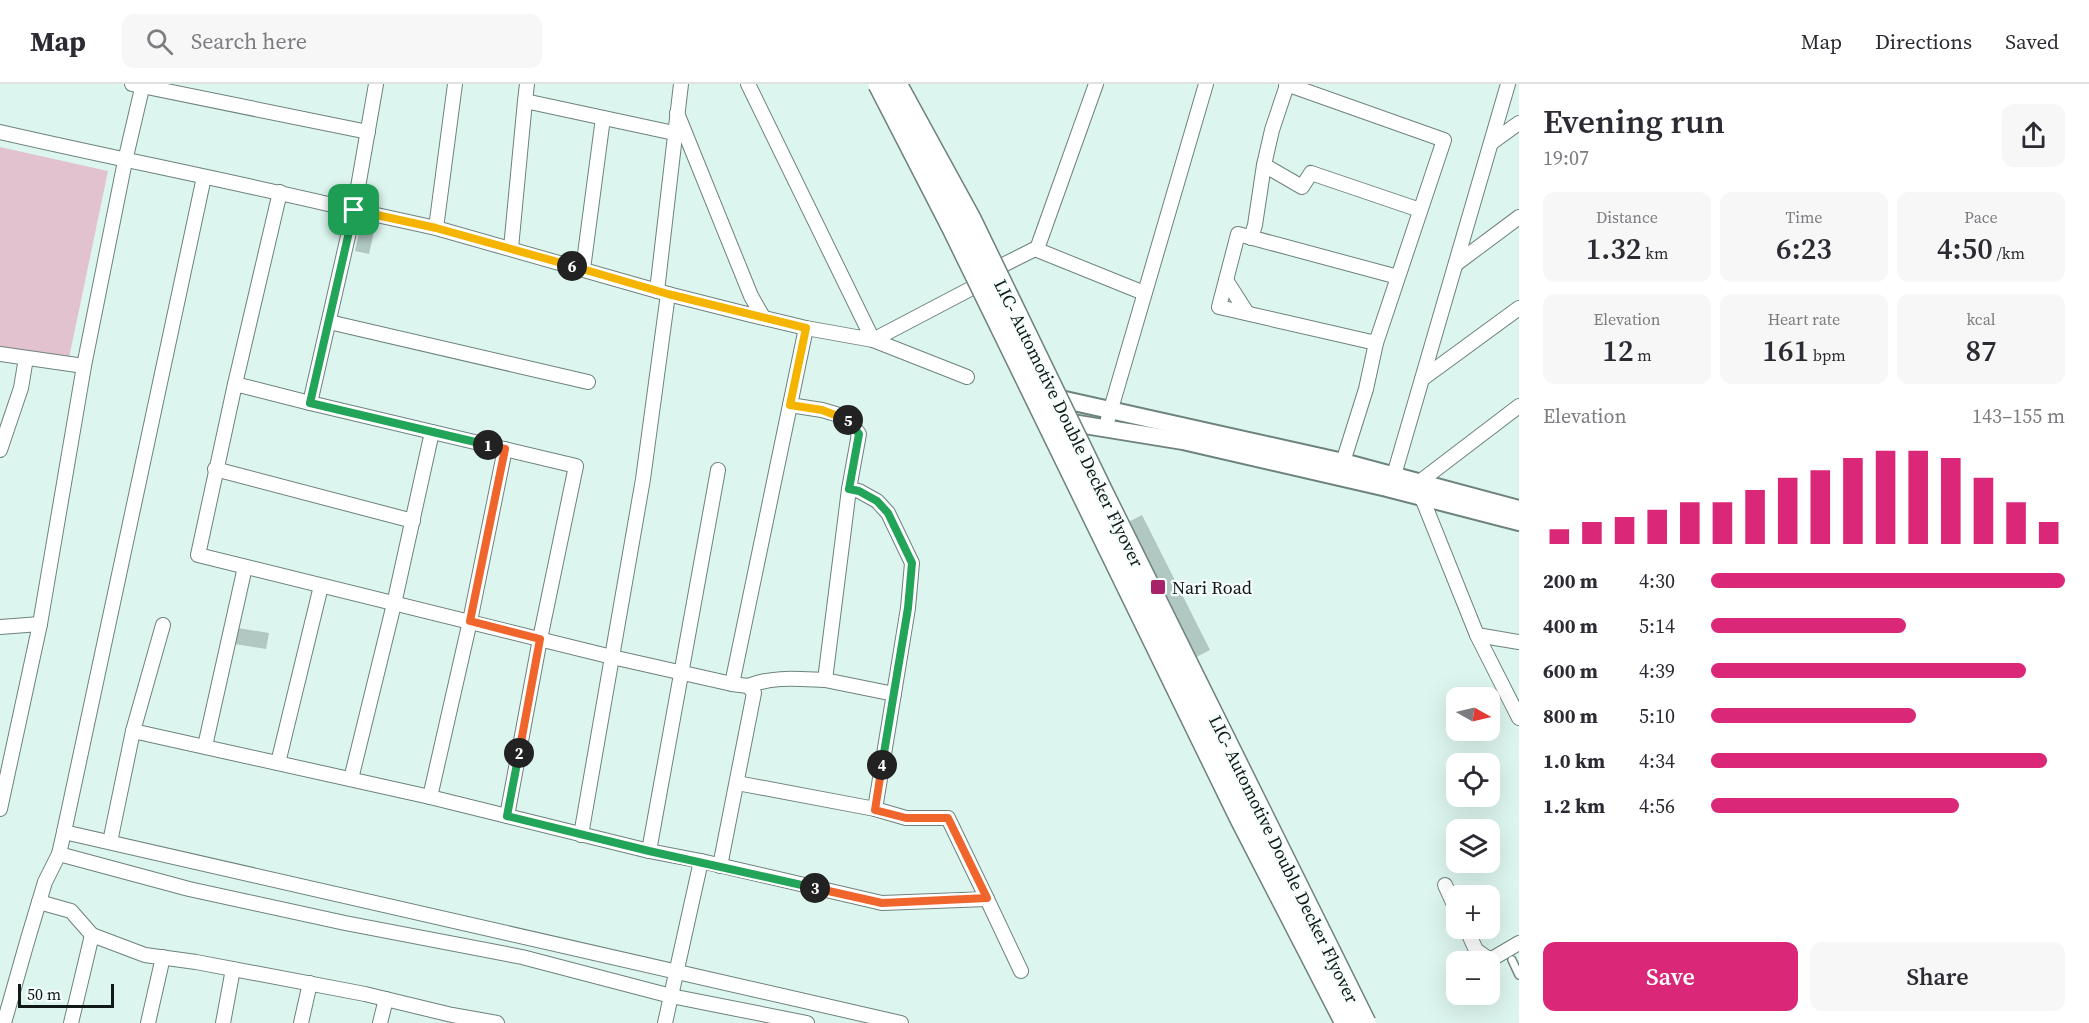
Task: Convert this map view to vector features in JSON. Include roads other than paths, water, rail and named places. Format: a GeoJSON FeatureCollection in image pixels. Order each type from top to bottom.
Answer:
{"type":"FeatureCollection","features":[{"type":"Feature","properties":{"kind":"main road","name":"LIC- Automotive Double Decker Flyover"},"geometry":{"type":"LineString","coordinates":[[879,84],[953,228],[1235,806],[1347,1023]]}},
{"type":"Feature","properties":{"kind":"main road","name":"LIC- Automotive Double Decker Flyover"},"geometry":{"type":"LineString","coordinates":[[896,84],[970,219],[1103,494],[1365,1023]]}},
{"type":"Feature","properties":{"kind":"street"},"geometry":{"type":"LineString","coordinates":[[310,403],[354,210],[376,84]]}},
{"type":"Feature","properties":{"kind":"street"},"geometry":{"type":"LineString","coordinates":[[436,228],[455,84]]}},
{"type":"Feature","properties":{"kind":"street"},"geometry":{"type":"LineString","coordinates":[[511,248],[527,84]]}},
{"type":"Feature","properties":{"kind":"street"},"geometry":{"type":"LineString","coordinates":[[581,835],[643,479],[663,292],[674,133],[681,84]]}},
{"type":"Feature","properties":{"kind":"street"},"geometry":{"type":"LineString","coordinates":[[748,84],[873,340]]}},
{"type":"Feature","properties":{"kind":"street"},"geometry":{"type":"LineString","coordinates":[[873,340],[974,287],[999,267],[1037,249],[1096,84]]}},
{"type":"Feature","properties":{"kind":"street"},"geometry":{"type":"LineString","coordinates":[[1105,428],[1206,84]]}},
{"type":"Feature","properties":{"kind":"street"},"geometry":{"type":"LineString","coordinates":[[0,810],[39,624],[84,366],[139,85],[368,132]]}},
{"type":"Feature","properties":{"kind":"street"},"geometry":{"type":"LineString","coordinates":[[1251,238],[1272,130],[1293,85],[1444,140],[1376,343],[1366,389],[1344,462]]}},
{"type":"Feature","properties":{"kind":"street"},"geometry":{"type":"LineString","coordinates":[[1393,482],[1506,85]]}},
{"type":"Feature","properties":{"kind":"street"},"geometry":{"type":"LineString","coordinates":[[525,101],[674,133]]}},
{"type":"Feature","properties":{"kind":"street"},"geometry":{"type":"LineString","coordinates":[[677,113],[751,296],[763,317]]}},
{"type":"Feature","properties":{"kind":"street"},"geometry":{"type":"LineString","coordinates":[[583,269],[603,118]]}},
{"type":"Feature","properties":{"kind":"street"},"geometry":{"type":"LineString","coordinates":[[1491,143],[1519,123]]}},
{"type":"Feature","properties":{"kind":"street"},"geometry":{"type":"LineString","coordinates":[[0,132],[436,228],[663,292],[806,328],[873,340],[967,377]]}},
{"type":"Feature","properties":{"kind":"street"},"geometry":{"type":"LineString","coordinates":[[1264,165],[1302,188],[1311,173],[1420,210]]}},
{"type":"Feature","properties":{"kind":"street"},"geometry":{"type":"LineString","coordinates":[[4,1023],[45,882],[59,854],[204,177]]}},
{"type":"Feature","properties":{"kind":"street"},"geometry":{"type":"LineString","coordinates":[[280,192],[215,469],[198,555],[612,657],[732,684],[748,686],[781,678],[825,680],[894,694]]}},
{"type":"Feature","properties":{"kind":"street"},"geometry":{"type":"LineString","coordinates":[[1456,264],[1519,217]]}},
{"type":"Feature","properties":{"kind":"street"},"geometry":{"type":"LineString","coordinates":[[1376,343],[1219,307],[1238,234],[1398,277]]}},
{"type":"Feature","properties":{"kind":"street"},"geometry":{"type":"LineString","coordinates":[[1037,249],[1144,293]]}},
{"type":"Feature","properties":{"kind":"street"},"geometry":{"type":"LineString","coordinates":[[1226,280],[1247,313]]}},
{"type":"Feature","properties":{"kind":"street"},"geometry":{"type":"LineString","coordinates":[[1422,379],[1519,308]]}},
{"type":"Feature","properties":{"kind":"street"},"geometry":{"type":"LineString","coordinates":[[328,322],[588,382]]}},
{"type":"Feature","properties":{"kind":"street"},"geometry":{"type":"LineString","coordinates":[[732,684],[806,328]]}},
{"type":"Feature","properties":{"kind":"street"},"geometry":{"type":"LineString","coordinates":[[0,354],[84,366]]}},
{"type":"Feature","properties":{"kind":"street"},"geometry":{"type":"LineString","coordinates":[[0,450],[21,388],[26,358]]}},
{"type":"Feature","properties":{"kind":"street"},"geometry":{"type":"LineString","coordinates":[[235,384],[576,466],[540,639],[507,816]]}},
{"type":"Feature","properties":{"kind":"street"},"geometry":{"type":"LineString","coordinates":[[1026,392],[1344,462],[1393,482]]}},
{"type":"Feature","properties":{"kind":"street"},"geometry":{"type":"LineString","coordinates":[[790,405],[822,410],[846,417],[859,434],[849,489],[825,680]]}},
{"type":"Feature","properties":{"kind":"street"},"geometry":{"type":"LineString","coordinates":[[1420,490],[1519,406]]}},
{"type":"Feature","properties":{"kind":"street"},"geometry":{"type":"LineString","coordinates":[[1038,417],[1183,441],[1393,482],[1519,522]]}},
{"type":"Feature","properties":{"kind":"street"},"geometry":{"type":"LineString","coordinates":[[351,779],[394,604],[432,432]]}},
{"type":"Feature","properties":{"kind":"street"},"geometry":{"type":"LineString","coordinates":[[430,797],[470,621],[505,449]]}},
{"type":"Feature","properties":{"kind":"street"},"geometry":{"type":"LineString","coordinates":[[215,469],[413,521]]}},
{"type":"Feature","properties":{"kind":"street"},"geometry":{"type":"LineString","coordinates":[[649,851],[718,471]]}},
{"type":"Feature","properties":{"kind":"street"},"geometry":{"type":"LineString","coordinates":[[849,489],[859,491],[877,501],[888,513],[912,563],[908,608],[875,810]]}},
{"type":"Feature","properties":{"kind":"street"},"geometry":{"type":"LineString","coordinates":[[1420,490],[1519,509]]}},
{"type":"Feature","properties":{"kind":"street"},"geometry":{"type":"LineString","coordinates":[[1420,490],[1478,635],[1519,718]]}},
{"type":"Feature","properties":{"kind":"street"},"geometry":{"type":"LineString","coordinates":[[205,746],[244,567]]}},
{"type":"Feature","properties":{"kind":"street"},"geometry":{"type":"LineString","coordinates":[[278,763],[321,586]]}},
{"type":"Feature","properties":{"kind":"street"},"geometry":{"type":"LineString","coordinates":[[0,627],[39,624]]}},
{"type":"Feature","properties":{"kind":"street"},"geometry":{"type":"LineString","coordinates":[[110,842],[133,731],[163,625]]}},
{"type":"Feature","properties":{"kind":"street"},"geometry":{"type":"LineString","coordinates":[[1478,635],[1519,642]]}},
{"type":"Feature","properties":{"kind":"street"},"geometry":{"type":"LineString","coordinates":[[720,866],[754,693],[748,686]]}},
{"type":"Feature","properties":{"kind":"street"},"geometry":{"type":"LineString","coordinates":[[133,731],[430,797],[649,851],[882,903],[987,898]]}},
{"type":"Feature","properties":{"kind":"street"},"geometry":{"type":"LineString","coordinates":[[736,783],[906,818],[948,818],[1021,971]]}},
{"type":"Feature","properties":{"kind":"street"},"geometry":{"type":"LineString","coordinates":[[64,832],[901,1023]]}},
{"type":"Feature","properties":{"kind":"street"},"geometry":{"type":"LineString","coordinates":[[59,854],[189,889],[345,923],[522,957],[671,996],[807,1023]]}},
{"type":"Feature","properties":{"kind":"street"},"geometry":{"type":"LineString","coordinates":[[665,1023],[701,861]]}},
{"type":"Feature","properties":{"kind":"street"},"geometry":{"type":"LineString","coordinates":[[39,902],[71,911],[92,935],[145,955],[310,983],[386,999],[451,1019],[497,1023]]}},
{"type":"Feature","properties":{"kind":"street"},"geometry":{"type":"LineString","coordinates":[[71,1023],[92,935]]}},
{"type":"Feature","properties":{"kind":"street"},"geometry":{"type":"LineString","coordinates":[[1471,939],[1476,950],[1490,960],[1519,943]]}},
{"type":"Feature","properties":{"kind":"street"},"geometry":{"type":"LineString","coordinates":[[558,967],[562,945]]}},
{"type":"Feature","properties":{"kind":"street"},"geometry":{"type":"LineString","coordinates":[[148,1023],[163,957]]}},
{"type":"Feature","properties":{"kind":"street"},"geometry":{"type":"LineString","coordinates":[[223,1023],[233,969]]}},
{"type":"Feature","properties":{"kind":"street"},"geometry":{"type":"LineString","coordinates":[[301,1023],[310,983]]}},
{"type":"Feature","properties":{"kind":"street"},"geometry":{"type":"LineString","coordinates":[[380,1023],[386,999]]}},
{"type":"Feature","properties":{"kind":"lane"},"geometry":{"type":"LineString","coordinates":[[1512,960],[1519,975]]}},
{"type":"Feature","properties":{"kind":"railway"},"geometry":{"type":"LineString","coordinates":[[885,84],[1011,327],[1073,462],[1355,1023]]}},
{"type":"Feature","properties":{"kind":"place","name":"Nari Road"},"geometry":{"type":"Point","coordinates":[1158,587]}}]}
